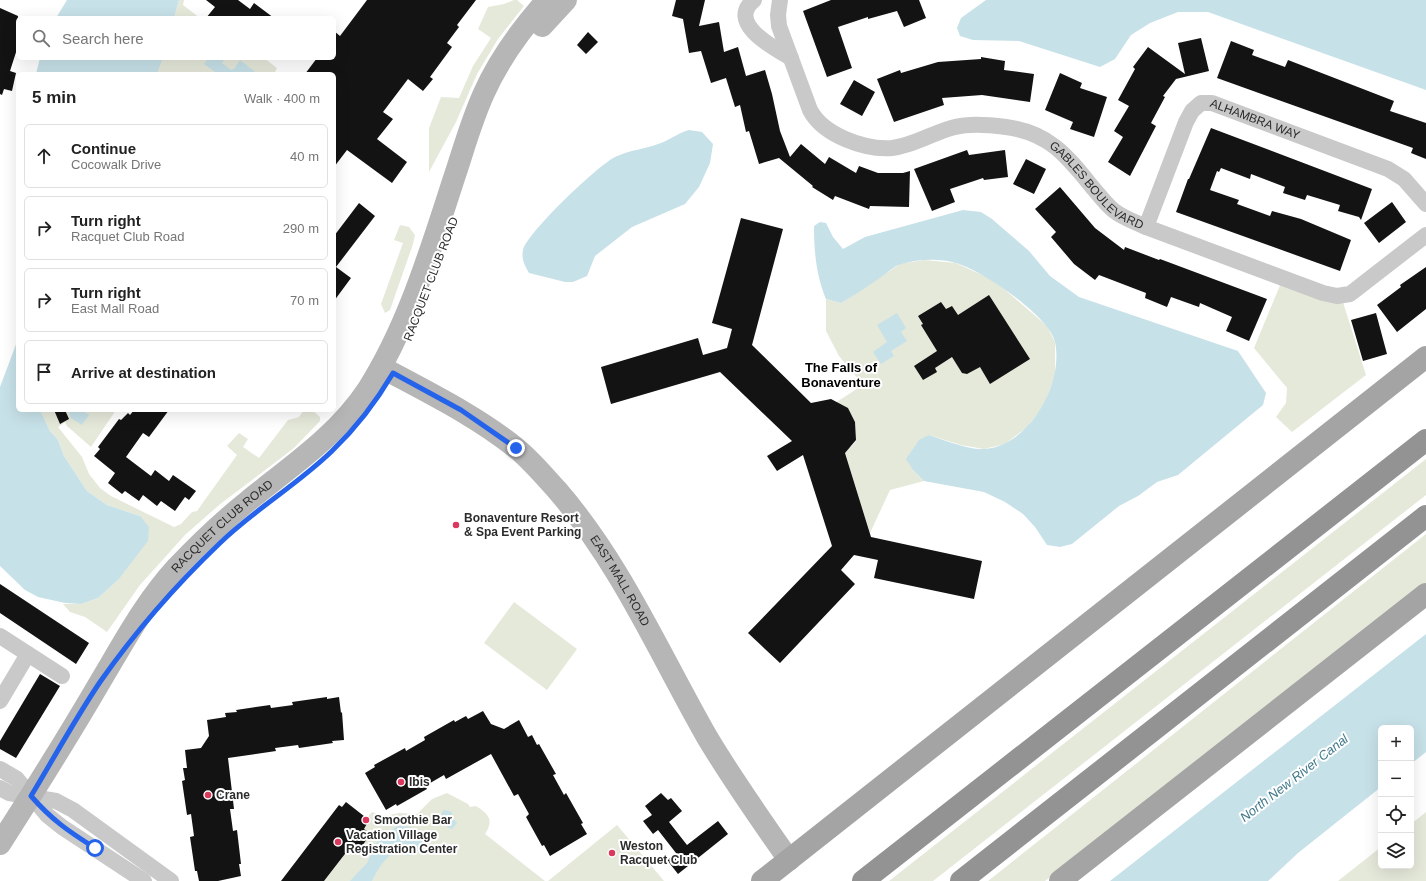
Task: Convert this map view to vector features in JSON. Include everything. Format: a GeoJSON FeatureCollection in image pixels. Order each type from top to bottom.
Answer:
{"type":"FeatureCollection","features":[{"type":"Feature","properties":{"kind":"highway"},"geometry":{"type":"LineString","coordinates":[[863,881],[1426,440]]}},
{"type":"Feature","properties":{"kind":"highway"},"geometry":{"type":"LineString","coordinates":[[961,881],[1426,516]]}},
{"type":"Feature","properties":{"kind":"main road"},"geometry":{"type":"LineString","coordinates":[[762,881],[1426,357]]}},
{"type":"Feature","properties":{"kind":"main road"},"geometry":{"type":"LineString","coordinates":[[1060,881],[1426,594]]}},
{"type":"Feature","properties":{"kind":"street","name":"RACQUET CLUB ROAD"},"geometry":{"type":"LineString","coordinates":[[0,844],[100,682],[154,613],[221,542],[256,512],[332,452],[353,430],[377,400],[401,325],[415,291],[459,163],[469,127],[485,90],[508,50],[547,0]]}},
{"type":"Feature","properties":{"kind":"street","name":"RACQUET CLUB ROAD"},"geometry":{"type":"LineString","coordinates":[[387,370],[414,330],[428,295],[482,131],[497,97],[519,57],[544,24],[566,0]]}},
{"type":"Feature","properties":{"kind":"street"},"geometry":{"type":"LineString","coordinates":[[754,0],[747,9],[745,18],[747,24],[756,35],[791,58]]}},
{"type":"Feature","properties":{"kind":"street","name":"GABLES BOULEVARD"},"geometry":{"type":"LineString","coordinates":[[780,0],[778,14],[779,26],[814,117],[827,130],[835,135],[875,147],[892,148],[956,127],[999,126],[1024,131],[1046,140],[1064,153],[1114,210],[1146,227],[1323,293],[1337,296],[1350,294],[1426,235]]}},
{"type":"Feature","properties":{"kind":"street","name":"ALHAMBRA WAY"},"geometry":{"type":"LineString","coordinates":[[1146,227],[1186,122],[1192,110],[1201,102],[1212,103],[1388,169],[1404,179],[1426,204]]}},
{"type":"Feature","properties":{"kind":"street","name":"EAST MALL ROAD"},"geometry":{"type":"LineString","coordinates":[[387,370],[461,410],[516,448],[542,472],[568,503],[594,536],[625,585],[707,736],[747,800],[789,860]]}},
{"type":"Feature","properties":{"kind":"street"},"geometry":{"type":"LineString","coordinates":[[0,636],[62,676]]}},
{"type":"Feature","properties":{"kind":"street"},"geometry":{"type":"LineString","coordinates":[[0,701],[28,654]]}},
{"type":"Feature","properties":{"kind":"street"},"geometry":{"type":"LineString","coordinates":[[0,769],[17,779],[47,814],[62,827],[144,881]]}},
{"type":"Feature","properties":{"kind":"street"},"geometry":{"type":"LineString","coordinates":[[0,788],[9,793],[56,801],[73,810],[172,881]]}},
{"type":"Feature","properties":{"kind":"street","name":"RACQUET CLUB ROAD"},"geometry":{"type":"LineString","coordinates":[[0,835],[31,796]]}},
{"type":"Feature","properties":{"kind":"shaded area"},"geometry":{"type":"Polygon","coordinates":[[[179,0],[184,0],[183,5],[197,16],[175,16],[179,0]]]}},
{"type":"Feature","properties":{"kind":"shaded area"},"geometry":{"type":"Polygon","coordinates":[[[517,0],[524,6],[498,39],[477,74],[456,122],[429,172],[429,128],[441,97],[459,98],[473,66],[491,38],[478,29],[488,7],[504,4],[517,0]]]}},
{"type":"Feature","properties":{"kind":"shaded area"},"geometry":{"type":"Polygon","coordinates":[[[162,60],[267,60],[277,68],[275,72],[158,72],[162,60]]]}},
{"type":"Feature","properties":{"kind":"shaded area"},"geometry":{"type":"Polygon","coordinates":[[[400,225],[409,227],[415,235],[390,310],[385,313],[381,304],[403,243],[394,240],[400,225]]]}},
{"type":"Feature","properties":{"kind":"shaded area"},"geometry":{"type":"Polygon","coordinates":[[[924,260],[956,263],[995,281],[1047,326],[1055,342],[1055,375],[1044,406],[1026,428],[1005,444],[984,449],[961,445],[929,435],[913,470],[924,481],[890,490],[870,533],[844,449],[851,447],[856,441],[855,422],[848,408],[835,403],[863,385],[839,356],[826,331],[826,299],[841,303],[900,264],[924,260]]]}},
{"type":"Feature","properties":{"kind":"shaded area"},"geometry":{"type":"Polygon","coordinates":[[[1283,278],[1341,296],[1366,375],[1292,432],[1276,417],[1286,403],[1287,388],[1254,348],[1283,278]]]}},
{"type":"Feature","properties":{"kind":"shaded area"},"geometry":{"type":"Polygon","coordinates":[[[41,412],[115,412],[91,447],[67,426],[65,422],[58,427],[82,457],[89,474],[100,488],[111,496],[174,527],[181,524],[192,512],[197,511],[237,455],[227,446],[239,433],[248,439],[243,447],[259,458],[288,420],[299,417],[303,412],[314,412],[320,417],[320,421],[294,448],[219,505],[185,535],[140,585],[107,632],[85,617],[70,612],[63,604],[81,604],[98,598],[118,580],[140,516],[107,505],[87,491],[64,456],[58,440],[50,431],[41,412]]]}},
{"type":"Feature","properties":{"kind":"shaded area"},"geometry":{"type":"Polygon","coordinates":[[[1426,459],[1426,495],[933,881],[889,881],[1426,459]]]}},
{"type":"Feature","properties":{"kind":"shaded area"},"geometry":{"type":"Polygon","coordinates":[[[1426,534],[1426,583],[1045,881],[988,881],[1426,534]]]}},
{"type":"Feature","properties":{"kind":"shaded area"},"geometry":{"type":"Polygon","coordinates":[[[514,602],[577,649],[547,690],[484,643],[514,602]]]}},
{"type":"Feature","properties":{"kind":"shaded area"},"geometry":{"type":"Polygon","coordinates":[[[447,793],[468,804],[470,807],[476,806],[484,812],[490,821],[485,834],[545,881],[324,881],[343,857],[343,852],[345,853],[348,850],[355,855],[371,834],[364,829],[366,826],[366,819],[372,812],[385,816],[399,813],[417,814],[432,799],[447,793]]]}},
{"type":"Feature","properties":{"kind":"shaded area"},"geometry":{"type":"Polygon","coordinates":[[[1426,812],[1426,881],[1338,881],[1378,849],[1378,869],[1414,869],[1414,822],[1426,812]]]}},
{"type":"Feature","properties":{"kind":"shaded area","name":"Weston Racquet Club"},"geometry":{"type":"Polygon","coordinates":[[[617,825],[664,881],[548,881],[617,825]]]}},
{"type":"Feature","properties":{"kind":"water"},"geometry":{"type":"Polygon","coordinates":[[[67,0],[179,0],[175,16],[57,16],[67,0]]]}},
{"type":"Feature","properties":{"kind":"water"},"geometry":{"type":"Polygon","coordinates":[[[986,0],[1426,0],[1426,90],[1208,12],[1178,12],[1150,23],[1131,35],[1115,59],[1100,67],[1019,41],[973,40],[960,36],[957,28],[961,18],[986,0]]]}},
{"type":"Feature","properties":{"kind":"water"},"geometry":{"type":"Polygon","coordinates":[[[40,60],[162,60],[158,72],[36,72],[40,60]]]}},
{"type":"Feature","properties":{"kind":"water"},"geometry":{"type":"Polygon","coordinates":[[[207,60],[224,60],[222,63],[231,70],[234,69],[240,60],[255,72],[215,72],[204,64],[207,60]]]}},
{"type":"Feature","properties":{"kind":"water"},"geometry":{"type":"Polygon","coordinates":[[[689,130],[702,132],[713,144],[710,163],[699,187],[685,204],[632,227],[595,256],[587,276],[573,282],[565,282],[529,273],[523,259],[523,250],[527,241],[549,215],[579,186],[615,157],[661,143],[689,130]]]}},
{"type":"Feature","properties":{"kind":"water"},"geometry":{"type":"Polygon","coordinates":[[[963,210],[981,212],[992,219],[1029,251],[1050,276],[1079,297],[1238,351],[1266,393],[1263,405],[1178,475],[1157,482],[1138,496],[1119,506],[1072,544],[1060,547],[1047,545],[1035,527],[1023,514],[1005,502],[984,492],[924,481],[913,470],[906,459],[919,440],[929,435],[964,446],[984,449],[1000,445],[1015,437],[1029,425],[1040,410],[1048,394],[1054,376],[1056,359],[1055,342],[1050,331],[1041,320],[1013,295],[967,267],[949,261],[922,260],[908,262],[893,268],[841,303],[826,299],[816,263],[814,226],[820,222],[826,223],[833,237],[843,249],[865,237],[963,210]]]}},
{"type":"Feature","properties":{"kind":"water"},"geometry":{"type":"Polygon","coordinates":[[[897,313],[906,328],[901,332],[907,341],[891,351],[894,356],[881,364],[873,352],[887,342],[877,325],[897,313]]]}},
{"type":"Feature","properties":{"kind":"water"},"geometry":{"type":"Polygon","coordinates":[[[16,344],[16,412],[41,412],[50,431],[58,440],[64,456],[87,491],[107,505],[140,516],[149,527],[148,541],[118,580],[98,598],[81,604],[65,603],[38,597],[25,590],[0,566],[0,387],[16,344]]]}},
{"type":"Feature","properties":{"kind":"water"},"geometry":{"type":"Polygon","coordinates":[[[69,412],[85,412],[89,415],[82,425],[71,418],[69,412]]]}},
{"type":"Feature","properties":{"kind":"water","name":"North New River Canal"},"geometry":{"type":"Polygon","coordinates":[[[1426,634],[1426,752],[1414,762],[1414,725],[1378,725],[1378,789],[1298,853],[1268,881],[1110,881],[1426,634]]]}},
{"type":"Feature","properties":{"kind":"water"},"geometry":{"type":"Polygon","coordinates":[[[444,810],[452,812],[452,817],[457,823],[452,829],[449,828],[443,821],[441,815],[444,810]]]}},
{"type":"Feature","properties":{"kind":"water"},"geometry":{"type":"Polygon","coordinates":[[[397,826],[409,827],[419,831],[423,838],[419,850],[411,855],[398,852],[394,853],[382,864],[372,881],[350,881],[367,863],[376,843],[397,826]]]}},
{"type":"Feature","properties":{"kind":"building"},"geometry":{"type":"Polygon","coordinates":[[[206,0],[238,0],[250,9],[254,3],[271,16],[208,16],[215,7],[206,0]]]}},
{"type":"Feature","properties":{"kind":"building"},"geometry":{"type":"Polygon","coordinates":[[[367,0],[476,0],[457,25],[459,27],[447,43],[452,47],[430,77],[433,79],[423,91],[408,79],[383,112],[393,119],[377,139],[407,162],[392,183],[347,150],[336,164],[336,72],[306,72],[316,60],[336,60],[336,33],[340,36],[367,0]]]}},
{"type":"Feature","properties":{"kind":"building"},"geometry":{"type":"Polygon","coordinates":[[[676,0],[705,0],[699,26],[719,22],[724,52],[738,47],[746,76],[765,70],[780,131],[790,157],[801,144],[825,164],[829,157],[856,173],[859,166],[878,173],[903,173],[910,171],[909,207],[870,206],[869,209],[835,196],[833,200],[812,187],[813,186],[779,158],[759,164],[749,131],[746,132],[740,105],[735,107],[726,78],[711,83],[701,51],[689,53],[683,19],[672,16],[676,0]]]}},
{"type":"Feature","properties":{"kind":"building"},"geometry":{"type":"Polygon","coordinates":[[[831,0],[919,0],[926,18],[904,27],[897,11],[868,19],[868,17],[838,27],[852,68],[827,77],[803,11],[831,0]]]}},
{"type":"Feature","properties":{"kind":"building"},"geometry":{"type":"Polygon","coordinates":[[[0,8],[18,16],[16,16],[16,52],[10,71],[16,73],[12,91],[4,89],[2,95],[0,94],[0,8]]]}},
{"type":"Feature","properties":{"kind":"building"},"geometry":{"type":"Polygon","coordinates":[[[588,32],[598,42],[586,54],[577,45],[588,32]]]}},
{"type":"Feature","properties":{"kind":"building"},"geometry":{"type":"Polygon","coordinates":[[[1201,38],[1209,71],[1176,79],[1163,96],[1165,97],[1151,123],[1156,126],[1130,176],[1108,162],[1123,137],[1114,131],[1129,106],[1118,100],[1135,69],[1133,67],[1148,47],[1185,74],[1178,43],[1201,38]]]}},
{"type":"Feature","properties":{"kind":"building"},"geometry":{"type":"Polygon","coordinates":[[[1231,41],[1254,50],[1252,55],[1285,67],[1288,60],[1394,101],[1390,111],[1426,123],[1426,159],[1411,153],[1413,148],[1217,78],[1231,41]]]}},
{"type":"Feature","properties":{"kind":"building"},"geometry":{"type":"Polygon","coordinates":[[[981,57],[1005,61],[1004,70],[1034,74],[1030,102],[982,95],[942,98],[944,105],[894,122],[877,79],[900,70],[901,73],[938,62],[981,59],[981,57]]]}},
{"type":"Feature","properties":{"kind":"building"},"geometry":{"type":"Polygon","coordinates":[[[1060,73],[1082,83],[1080,88],[1107,97],[1094,137],[1070,129],[1073,122],[1045,110],[1060,73]]]}},
{"type":"Feature","properties":{"kind":"building"},"geometry":{"type":"Polygon","coordinates":[[[854,80],[875,92],[862,116],[840,104],[854,80]]]}},
{"type":"Feature","properties":{"kind":"building"},"geometry":{"type":"Polygon","coordinates":[[[1211,128],[1372,189],[1361,220],[1359,217],[1338,211],[1340,205],[1307,195],[1305,200],[1283,193],[1285,187],[1251,174],[1250,179],[1221,168],[1219,172],[1217,171],[1210,190],[1239,200],[1237,204],[1270,216],[1272,211],[1301,219],[1351,240],[1340,271],[1176,212],[1188,179],[1211,128]]]}},
{"type":"Feature","properties":{"kind":"building"},"geometry":{"type":"Polygon","coordinates":[[[967,150],[969,155],[1005,150],[1008,177],[984,180],[983,178],[950,189],[955,202],[932,211],[914,169],[967,150]]]}},
{"type":"Feature","properties":{"kind":"building"},"geometry":{"type":"Polygon","coordinates":[[[1026,159],[1046,169],[1034,194],[1013,184],[1026,159]]]}},
{"type":"Feature","properties":{"kind":"building"},"geometry":{"type":"Polygon","coordinates":[[[1060,187],[1095,228],[1124,250],[1125,247],[1267,299],[1249,341],[1226,331],[1232,317],[1200,303],[1199,307],[1171,297],[1167,307],[1145,298],[1146,293],[1099,275],[1095,280],[1074,264],[1051,237],[1056,232],[1035,209],[1060,187]]]}},
{"type":"Feature","properties":{"kind":"building"},"geometry":{"type":"Polygon","coordinates":[[[1392,202],[1406,222],[1379,243],[1364,223],[1392,202]]]}},
{"type":"Feature","properties":{"kind":"building"},"geometry":{"type":"Polygon","coordinates":[[[359,203],[375,216],[336,267],[336,233],[359,203]]]}},
{"type":"Feature","properties":{"kind":"building"},"geometry":{"type":"Polygon","coordinates":[[[741,218],[783,229],[752,345],[811,403],[831,399],[848,408],[855,422],[856,440],[845,453],[871,537],[982,561],[974,599],[874,578],[878,560],[854,555],[841,570],[855,584],[780,663],[748,633],[832,546],[803,455],[777,471],[767,456],[792,441],[720,372],[611,404],[601,367],[698,338],[703,355],[727,348],[732,329],[712,323],[741,218]]]}},
{"type":"Feature","properties":{"kind":"building"},"geometry":{"type":"Polygon","coordinates":[[[336,267],[351,278],[336,298],[336,267]]]}},
{"type":"Feature","properties":{"kind":"building"},"geometry":{"type":"Polygon","coordinates":[[[1426,267],[1426,309],[1397,332],[1377,305],[1401,287],[1400,285],[1426,267]]]}},
{"type":"Feature","properties":{"kind":"building"},"geometry":{"type":"Polygon","coordinates":[[[989,295],[1030,359],[990,384],[980,367],[967,374],[962,373],[952,357],[935,368],[937,372],[923,380],[914,366],[937,351],[921,325],[923,324],[918,316],[941,302],[946,309],[952,306],[958,315],[989,295]]]}},
{"type":"Feature","properties":{"kind":"building"},"geometry":{"type":"Polygon","coordinates":[[[1376,313],[1387,354],[1363,361],[1351,320],[1376,313]]]}},
{"type":"Feature","properties":{"kind":"building"},"geometry":{"type":"Polygon","coordinates":[[[55,412],[66,412],[69,419],[60,424],[55,412]]]}},
{"type":"Feature","properties":{"kind":"building"},"geometry":{"type":"Polygon","coordinates":[[[132,412],[168,412],[149,437],[143,433],[126,457],[151,476],[155,470],[169,481],[173,475],[196,491],[189,500],[185,497],[175,511],[161,501],[157,506],[143,495],[139,501],[125,491],[122,494],[108,483],[115,473],[94,456],[100,449],[98,447],[119,419],[121,420],[128,413],[130,415],[132,412]]]}},
{"type":"Feature","properties":{"kind":"building"},"geometry":{"type":"Polygon","coordinates":[[[0,584],[89,643],[76,664],[0,613],[0,584]]]}},
{"type":"Feature","properties":{"kind":"building"},"geometry":{"type":"Polygon","coordinates":[[[40,674],[60,686],[16,758],[0,749],[0,741],[40,674]]]}},
{"type":"Feature","properties":{"kind":"building","name":"Crane"},"geometry":{"type":"Polygon","coordinates":[[[327,697],[327,699],[339,697],[341,713],[342,712],[344,740],[299,748],[298,745],[275,748],[276,751],[228,758],[234,809],[230,809],[233,831],[237,830],[241,876],[218,881],[199,881],[197,871],[195,871],[190,837],[194,836],[191,814],[187,815],[182,781],[185,780],[183,768],[187,768],[185,750],[201,748],[209,736],[207,720],[226,717],[225,713],[270,705],[271,708],[293,705],[292,702],[327,697]]]}},
{"type":"Feature","properties":{"kind":"building","name":"Ibis"},"geometry":{"type":"Polygon","coordinates":[[[483,711],[491,724],[504,729],[519,720],[528,737],[532,735],[537,745],[539,744],[556,774],[553,775],[564,795],[566,793],[583,823],[581,824],[587,834],[550,856],[544,845],[542,846],[526,817],[529,814],[518,794],[514,796],[491,754],[446,779],[444,775],[425,786],[427,789],[397,806],[396,804],[386,810],[365,773],[375,767],[374,765],[405,748],[406,751],[425,740],[424,737],[454,720],[455,722],[466,716],[468,719],[483,711]]]}},
{"type":"Feature","properties":{"kind":"building"},"geometry":{"type":"Polygon","coordinates":[[[661,793],[668,800],[671,798],[682,811],[669,822],[687,845],[718,821],[728,834],[678,874],[667,860],[676,853],[658,830],[653,834],[643,821],[652,815],[645,806],[661,793]]]}},
{"type":"Feature","properties":{"kind":"building","name":"Vacation Village Registration Center"},"geometry":{"type":"Polygon","coordinates":[[[346,802],[369,820],[364,829],[371,834],[355,855],[348,850],[324,881],[281,881],[339,805],[342,807],[346,802]]]}},
{"type":"Feature","properties":{"kind":"place","name":"Bonaventure Resort & Spa Event Parking"},"geometry":{"type":"Point","coordinates":[456,525]}},
{"type":"Feature","properties":{"kind":"place","name":"Ibis"},"geometry":{"type":"Point","coordinates":[401,782]}},
{"type":"Feature","properties":{"kind":"place","name":"Crane"},"geometry":{"type":"Point","coordinates":[208,795]}},
{"type":"Feature","properties":{"kind":"place","name":"Smoothie Bar"},"geometry":{"type":"Point","coordinates":[366,820]}},
{"type":"Feature","properties":{"kind":"place","name":"Vacation Village Registration Center"},"geometry":{"type":"Point","coordinates":[338,842]}},
{"type":"Feature","properties":{"kind":"place","name":"Weston Racquet Club"},"geometry":{"type":"Point","coordinates":[612,853]}},
{"type":"Feature","properties":{"kind":"district","name":"The Falls of Bonaventure"},"geometry":{"type":"Point","coordinates":[841,374]}},
{"type":"Feature","properties":{"kind":"route"},"geometry":{"type":"LineString","coordinates":[[95,848],[62,827],[47,814],[31,796],[100,682],[146,623],[188,575],[221,542],[256,512],[300,479],[332,452],[353,430],[377,400],[393,373],[461,410],[516,448]]}}]}
